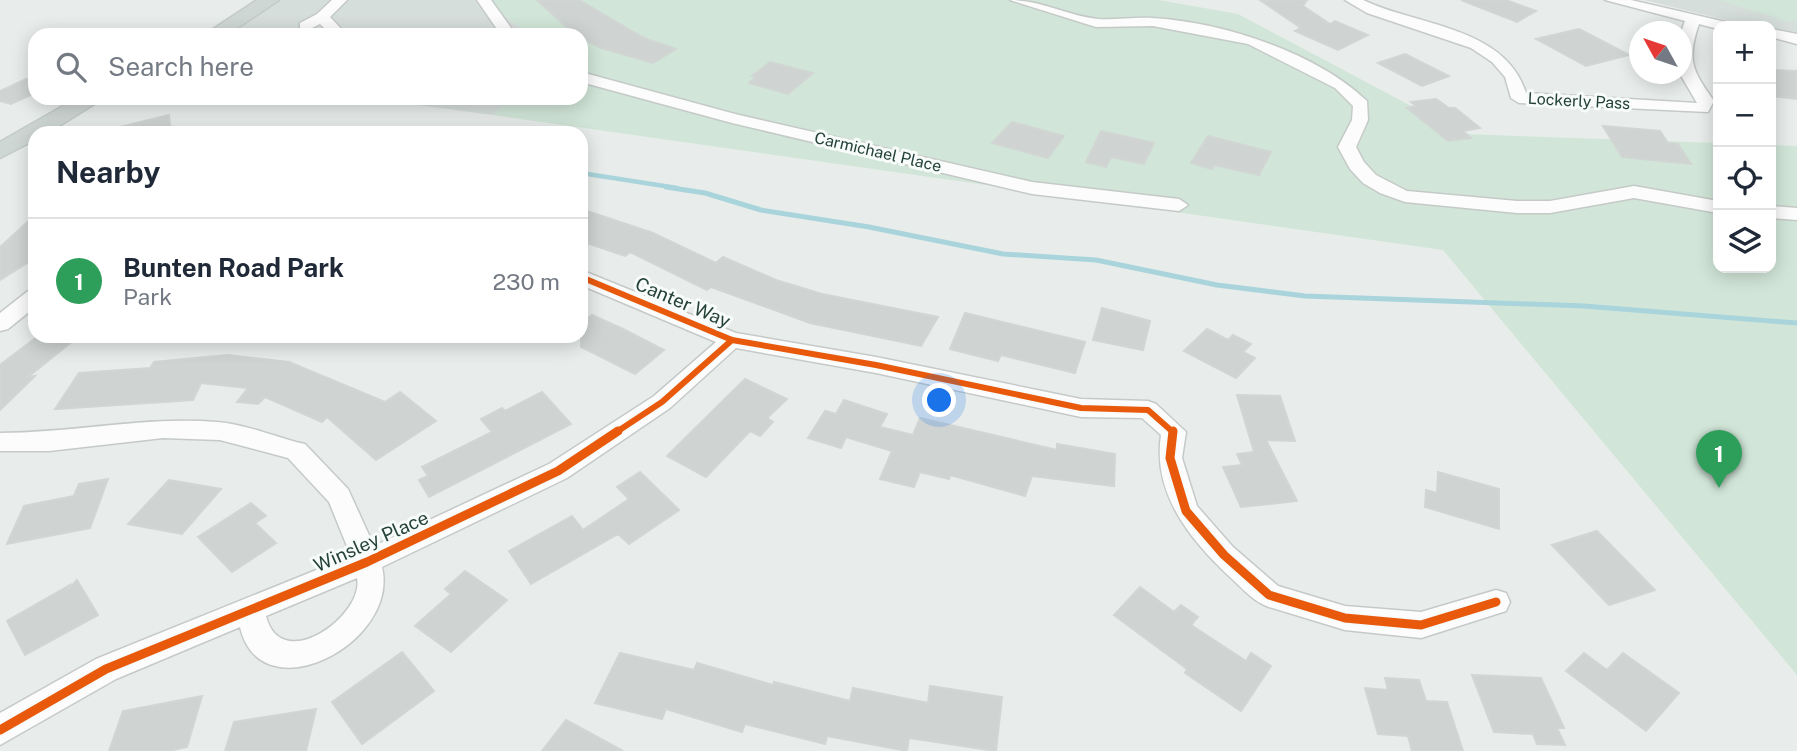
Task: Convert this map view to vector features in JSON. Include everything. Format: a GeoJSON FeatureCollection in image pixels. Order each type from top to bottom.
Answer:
{"type":"FeatureCollection","features":[{"type":"Feature","properties":{"kind":"main road"},"geometry":{"type":"LineString","coordinates":[[225,28],[271,0]]}},
{"type":"Feature","properties":{"kind":"main road"},"geometry":{"type":"LineString","coordinates":[[44,126],[81,105]]}},
{"type":"Feature","properties":{"kind":"main road"},"geometry":{"type":"LineString","coordinates":[[0,151],[28,135]]}},
{"type":"Feature","properties":{"kind":"street"},"geometry":{"type":"LineString","coordinates":[[305,26],[322,17],[340,0]]}},
{"type":"Feature","properties":{"kind":"street"},"geometry":{"type":"LineString","coordinates":[[484,0],[504,28]]}},
{"type":"Feature","properties":{"kind":"street"},"geometry":{"type":"LineString","coordinates":[[1017,0],[1096,23],[1153,22],[1240,37],[1341,85],[1361,105],[1360,120],[1347,147],[1351,159],[1371,181],[1388,191],[1405,196],[1517,206],[1550,206],[1634,192],[1687,199],[1713,206]]}},
{"type":"Feature","properties":{"kind":"street","name":"Lockerly Pass"},"geometry":{"type":"LineString","coordinates":[[1352,0],[1484,49],[1514,77],[1518,98],[1539,97],[1702,108],[1706,101],[1683,68],[1682,49],[1693,20]]}},
{"type":"Feature","properties":{"kind":"street"},"geometry":{"type":"LineString","coordinates":[[1612,0],[1713,24]]}},
{"type":"Feature","properties":{"kind":"street"},"geometry":{"type":"LineString","coordinates":[[322,17],[333,28]]}},
{"type":"Feature","properties":{"kind":"street"},"geometry":{"type":"LineString","coordinates":[[1776,34],[1797,39]]}},
{"type":"Feature","properties":{"kind":"street","name":"Carmichael Place"},"geometry":{"type":"LineString","coordinates":[[588,79],[732,118],[1031,188],[1179,205]]}},
{"type":"Feature","properties":{"kind":"street"},"geometry":{"type":"LineString","coordinates":[[1776,212],[1797,214]]}},
{"type":"Feature","properties":{"kind":"street","name":"Canter Way"},"geometry":{"type":"LineString","coordinates":[[588,280],[732,340],[857,362],[1082,408],[1148,410],[1174,432],[1170,458],[1186,512],[1224,555],[1269,595],[1345,618],[1421,625],[1496,602]]}},
{"type":"Feature","properties":{"kind":"street"},"geometry":{"type":"LineString","coordinates":[[0,324],[28,302]]}},
{"type":"Feature","properties":{"kind":"street","name":"Winsley Place"},"geometry":{"type":"LineString","coordinates":[[0,730],[106,669],[367,562],[558,471],[662,402],[732,340]]}},
{"type":"Feature","properties":{"kind":"street"},"geometry":{"type":"LineString","coordinates":[[0,442],[49,442],[163,429],[220,431],[296,451],[340,496],[367,562],[372,584],[362,614],[332,641],[297,656],[273,653],[256,635],[250,610]]}},
{"type":"Feature","properties":{"kind":"shaded area"},"geometry":{"type":"Polygon","coordinates":[[[273,0],[486,0],[520,28],[231,28],[273,0]]]}},
{"type":"Feature","properties":{"kind":"shaded area"},"geometry":{"type":"Polygon","coordinates":[[[1644,0],[1797,0],[1797,38],[1776,32],[1776,21],[1730,21],[1644,0]]]}},
{"type":"Feature","properties":{"kind":"shaded area"},"geometry":{"type":"Polygon","coordinates":[[[418,105],[504,105],[493,115],[418,105]]]}},
{"type":"Feature","properties":{"kind":"green space"},"geometry":{"type":"Polygon","coordinates":[[[486,0],[1159,0],[1238,14],[1464,134],[1713,143],[1713,273],[1776,273],[1776,145],[1797,146],[1797,675],[1443,250],[588,128],[588,126],[493,115],[504,105],[588,105],[588,28],[520,28],[486,0]]]}},
{"type":"Feature","properties":{"kind":"green space"},"geometry":{"type":"Polygon","coordinates":[[[1719,0],[1797,0],[1797,21],[1786,21],[1719,0]]]}},
{"type":"Feature","properties":{"kind":"building"},"geometry":{"type":"Polygon","coordinates":[[[537,0],[579,0],[644,38],[676,49],[653,63],[601,48],[588,41],[588,28],[567,28],[537,0]]]}},
{"type":"Feature","properties":{"kind":"building"},"geometry":{"type":"Polygon","coordinates":[[[1260,0],[1307,0],[1303,6],[1330,24],[1335,21],[1368,35],[1338,50],[1295,31],[1301,28],[1260,0]]]}},
{"type":"Feature","properties":{"kind":"building"},"geometry":{"type":"Polygon","coordinates":[[[1461,0],[1506,0],[1536,11],[1517,22],[1461,0]]]}},
{"type":"Feature","properties":{"kind":"building"},"geometry":{"type":"Polygon","coordinates":[[[1579,29],[1629,55],[1586,66],[1536,39],[1579,29]]]}},
{"type":"Feature","properties":{"kind":"building"},"geometry":{"type":"Polygon","coordinates":[[[1405,54],[1449,76],[1422,86],[1378,63],[1405,54]]]}},
{"type":"Feature","properties":{"kind":"building"},"geometry":{"type":"Polygon","coordinates":[[[770,62],[813,73],[788,94],[749,83],[756,77],[752,76],[770,62]]]}},
{"type":"Feature","properties":{"kind":"building"},"geometry":{"type":"Polygon","coordinates":[[[1776,70],[1797,71],[1797,99],[1776,97],[1776,70]]]}},
{"type":"Feature","properties":{"kind":"building"},"geometry":{"type":"Polygon","coordinates":[[[28,79],[28,96],[11,104],[0,101],[0,91],[28,79]]]}},
{"type":"Feature","properties":{"kind":"building"},"geometry":{"type":"Polygon","coordinates":[[[1436,99],[1449,108],[1455,108],[1480,128],[1463,131],[1471,138],[1448,141],[1407,108],[1416,106],[1411,102],[1436,99]]]}},
{"type":"Feature","properties":{"kind":"building"},"geometry":{"type":"Polygon","coordinates":[[[169,115],[170,126],[124,126],[169,115]]]}},
{"type":"Feature","properties":{"kind":"building"},"geometry":{"type":"Polygon","coordinates":[[[1012,122],[1064,136],[1048,158],[992,143],[1012,122]]]}},
{"type":"Feature","properties":{"kind":"building"},"geometry":{"type":"Polygon","coordinates":[[[1603,126],[1660,131],[1668,143],[1678,144],[1691,164],[1622,157],[1603,126]]]}},
{"type":"Feature","properties":{"kind":"building"},"geometry":{"type":"Polygon","coordinates":[[[1101,131],[1154,143],[1144,164],[1111,157],[1106,167],[1086,162],[1101,131]]]}},
{"type":"Feature","properties":{"kind":"building"},"geometry":{"type":"Polygon","coordinates":[[[1208,136],[1271,152],[1259,175],[1215,165],[1212,169],[1191,163],[1208,136]]]}},
{"type":"Feature","properties":{"kind":"building"},"geometry":{"type":"Polygon","coordinates":[[[588,211],[653,233],[716,263],[723,257],[776,280],[822,294],[938,317],[921,346],[810,323],[711,287],[707,290],[630,252],[625,256],[588,243],[588,211]]]}},
{"type":"Feature","properties":{"kind":"building"},"geometry":{"type":"Polygon","coordinates":[[[28,221],[28,262],[0,280],[0,247],[28,221]]]}},
{"type":"Feature","properties":{"kind":"building"},"geometry":{"type":"Polygon","coordinates":[[[1102,308],[1150,321],[1143,350],[1093,340],[1102,308]]]}},
{"type":"Feature","properties":{"kind":"building"},"geometry":{"type":"Polygon","coordinates":[[[965,313],[1085,342],[1075,373],[1001,355],[998,361],[950,349],[965,313]]]}},
{"type":"Feature","properties":{"kind":"building"},"geometry":{"type":"Polygon","coordinates":[[[592,315],[664,350],[635,374],[581,347],[581,343],[588,343],[588,318],[592,315]]]}},
{"type":"Feature","properties":{"kind":"building"},"geometry":{"type":"Polygon","coordinates":[[[1207,329],[1228,340],[1233,335],[1251,344],[1243,352],[1255,358],[1236,378],[1184,351],[1207,329]]]}},
{"type":"Feature","properties":{"kind":"building"},"geometry":{"type":"Polygon","coordinates":[[[29,343],[70,343],[28,377],[35,376],[0,410],[0,365],[29,343]]]}},
{"type":"Feature","properties":{"kind":"building"},"geometry":{"type":"Polygon","coordinates":[[[227,355],[289,362],[385,402],[400,392],[436,421],[376,460],[327,417],[322,422],[265,397],[258,404],[237,402],[248,388],[201,383],[193,400],[55,409],[79,373],[150,368],[154,362],[227,355]]]}},
{"type":"Feature","properties":{"kind":"building"},"geometry":{"type":"Polygon","coordinates":[[[745,379],[787,399],[767,418],[773,422],[760,436],[750,431],[706,477],[667,456],[745,379]]]}},
{"type":"Feature","properties":{"kind":"building"},"geometry":{"type":"Polygon","coordinates":[[[542,392],[571,424],[429,497],[419,480],[428,476],[422,467],[492,432],[481,419],[502,408],[505,411],[542,392]]]}},
{"type":"Feature","properties":{"kind":"building"},"geometry":{"type":"Polygon","coordinates":[[[1237,395],[1280,396],[1295,441],[1266,440],[1297,501],[1241,507],[1223,467],[1242,465],[1237,454],[1254,452],[1237,395]]]}},
{"type":"Feature","properties":{"kind":"building"},"geometry":{"type":"Polygon","coordinates":[[[844,400],[887,414],[880,427],[913,435],[920,418],[1057,450],[1057,444],[1115,454],[1114,486],[1032,476],[1025,496],[950,475],[949,479],[920,472],[914,487],[880,479],[892,451],[846,437],[841,448],[808,438],[825,411],[836,414],[844,400]]]}},
{"type":"Feature","properties":{"kind":"building"},"geometry":{"type":"Polygon","coordinates":[[[640,472],[679,510],[629,544],[618,534],[531,584],[509,551],[572,516],[583,530],[629,499],[617,487],[640,472]]]}},
{"type":"Feature","properties":{"kind":"building"},"geometry":{"type":"Polygon","coordinates":[[[1438,472],[1499,489],[1499,529],[1425,507],[1426,490],[1437,493],[1438,472]]]}},
{"type":"Feature","properties":{"kind":"building"},"geometry":{"type":"Polygon","coordinates":[[[108,479],[90,528],[7,544],[24,506],[74,496],[79,484],[108,479]]]}},
{"type":"Feature","properties":{"kind":"building"},"geometry":{"type":"Polygon","coordinates":[[[169,480],[221,489],[182,534],[128,524],[169,480]]]}},
{"type":"Feature","properties":{"kind":"building"},"geometry":{"type":"Polygon","coordinates":[[[251,503],[266,516],[255,523],[276,543],[232,572],[198,537],[251,503]]]}},
{"type":"Feature","properties":{"kind":"building"},"geometry":{"type":"Polygon","coordinates":[[[1597,531],[1655,590],[1609,605],[1552,545],[1597,531]]]}},
{"type":"Feature","properties":{"kind":"building"},"geometry":{"type":"Polygon","coordinates":[[[465,571],[507,600],[451,652],[415,626],[451,594],[445,589],[465,571]]]}},
{"type":"Feature","properties":{"kind":"building"},"geometry":{"type":"Polygon","coordinates":[[[77,580],[98,615],[25,655],[7,621],[70,585],[68,590],[77,580]]]}},
{"type":"Feature","properties":{"kind":"building"},"geometry":{"type":"Polygon","coordinates":[[[1140,587],[1174,612],[1181,605],[1198,617],[1191,625],[1246,661],[1251,653],[1271,666],[1241,711],[1185,673],[1187,669],[1114,615],[1140,587]]]}},
{"type":"Feature","properties":{"kind":"building"},"geometry":{"type":"Polygon","coordinates":[[[402,652],[434,691],[362,744],[332,702],[402,652]]]}},
{"type":"Feature","properties":{"kind":"building"},"geometry":{"type":"Polygon","coordinates":[[[620,653],[694,670],[697,663],[773,685],[774,682],[850,701],[853,688],[928,703],[930,686],[1002,697],[996,751],[909,738],[907,751],[827,736],[825,744],[745,724],[742,732],[666,709],[662,719],[595,703],[620,653]]]}},
{"type":"Feature","properties":{"kind":"building"},"geometry":{"type":"Polygon","coordinates":[[[1584,653],[1607,670],[1623,653],[1679,693],[1646,731],[1566,671],[1584,653]]]}},
{"type":"Feature","properties":{"kind":"building"},"geometry":{"type":"Polygon","coordinates":[[[1472,675],[1541,678],[1564,728],[1557,728],[1565,745],[1537,744],[1533,734],[1494,732],[1472,675]]]}},
{"type":"Feature","properties":{"kind":"building"},"geometry":{"type":"Polygon","coordinates":[[[1385,678],[1419,680],[1426,701],[1447,702],[1463,751],[1412,751],[1408,736],[1378,734],[1365,688],[1388,690],[1385,678]]]}},
{"type":"Feature","properties":{"kind":"building"},"geometry":{"type":"Polygon","coordinates":[[[202,696],[187,747],[168,751],[109,751],[123,711],[202,696]]]}},
{"type":"Feature","properties":{"kind":"building"},"geometry":{"type":"Polygon","coordinates":[[[316,709],[306,751],[225,751],[234,722],[316,709]]]}},
{"type":"Feature","properties":{"kind":"building"},"geometry":{"type":"Polygon","coordinates":[[[566,720],[623,751],[542,751],[566,720]]]}},
{"type":"Feature","properties":{"kind":"waterway"},"geometry":{"type":"LineString","coordinates":[[588,174],[677,188]]}},
{"type":"Feature","properties":{"kind":"waterway"},"geometry":{"type":"LineString","coordinates":[[666,187],[705,193],[761,210],[869,227],[1003,254],[1096,260],[1217,285],[1305,296],[1584,306],[1797,323]]}},
{"type":"Feature","properties":{"kind":"cycle path"},"geometry":{"type":"LineString","coordinates":[[588,280],[732,340],[876,365],[1081,408],[1148,410],[1174,432],[1170,458],[1186,511],[1224,555],[1269,595],[1345,618],[1421,625],[1496,602]]}},
{"type":"Feature","properties":{"kind":"cycle path"},"geometry":{"type":"LineString","coordinates":[[0,730],[106,669],[367,562],[558,471],[662,402],[732,340]]}},
{"type":"Feature","properties":{"kind":"place","name":"Bunten Road Park"},"geometry":{"type":"Point","coordinates":[1719,488]}}]}
